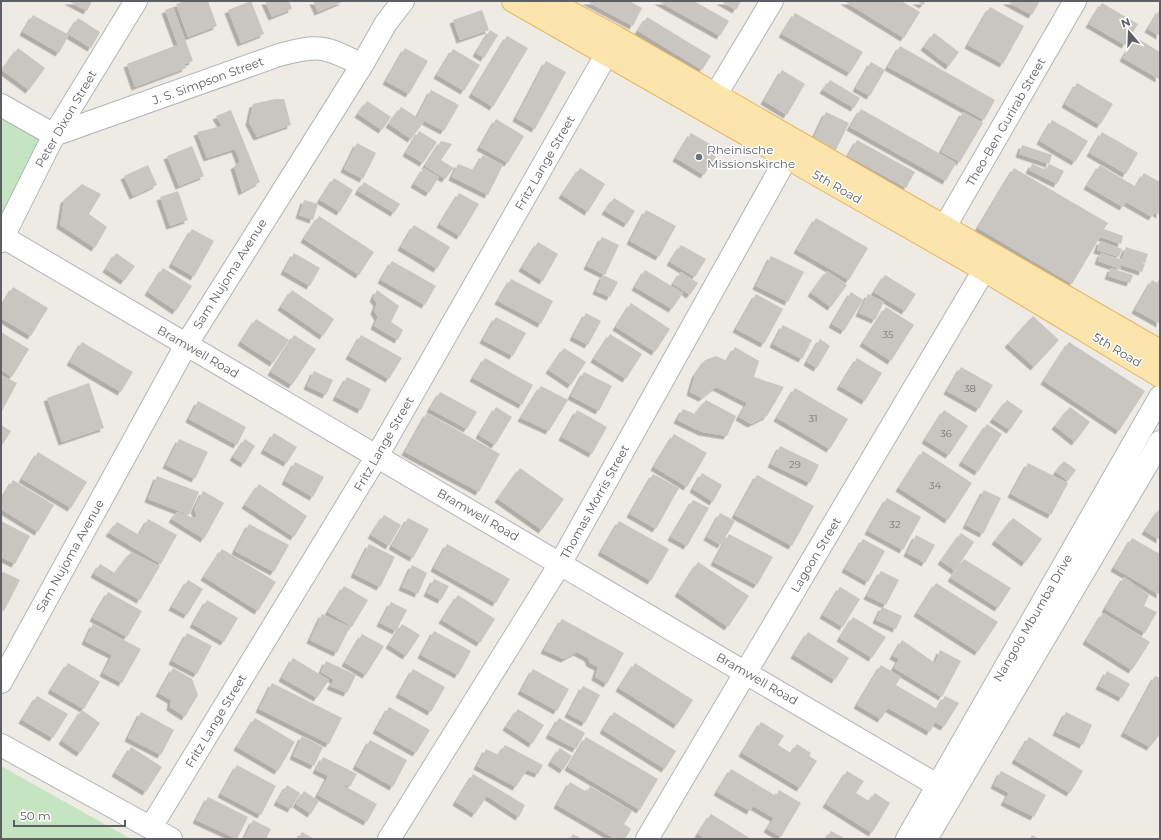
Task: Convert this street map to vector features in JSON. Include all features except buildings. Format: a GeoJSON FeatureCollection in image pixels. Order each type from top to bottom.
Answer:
{"type":"FeatureCollection","features":[{"type":"Feature","properties":{"kind":"main road","name":"5th Road"},"geometry":{"type":"LineString","coordinates":[[513,1],[606,55],[710,103],[787,157],[1160,350]]}},
{"type":"Feature","properties":{"kind":"main road","name":"5th Road"},"geometry":{"type":"LineString","coordinates":[[549,1],[710,103],[940,235],[984,270],[1160,376]]}},
{"type":"Feature","properties":{"kind":"street","name":"Peter Dixon Street"},"geometry":{"type":"LineString","coordinates":[[2,239],[54,135],[136,1]]}},
{"type":"Feature","properties":{"kind":"street","name":"Sam Nujoma Avenue"},"geometry":{"type":"LineString","coordinates":[[1,682],[186,345],[362,65],[386,23],[403,1]]}},
{"type":"Feature","properties":{"kind":"street"},"geometry":{"type":"LineString","coordinates":[[710,103],[772,1]]}},
{"type":"Feature","properties":{"kind":"street","name":"Theo-Ben Gurirab Street"},"geometry":{"type":"LineString","coordinates":[[940,235],[1076,1]]}},
{"type":"Feature","properties":{"kind":"street","name":"J. S. Simpson Street"},"geometry":{"type":"LineString","coordinates":[[54,135],[279,56],[306,48],[336,51],[362,65]]}},
{"type":"Feature","properties":{"kind":"street","name":"Fritz Lange Street"},"geometry":{"type":"LineString","coordinates":[[151,827],[377,456],[606,55]]}},
{"type":"Feature","properties":{"kind":"street"},"geometry":{"type":"LineString","coordinates":[[1,105],[54,135]]}},
{"type":"Feature","properties":{"kind":"street","name":"Thomas Morris Street"},"geometry":{"type":"LineString","coordinates":[[389,839],[560,564],[787,157]]}},
{"type":"Feature","properties":{"kind":"street","name":"Bramwell Road"},"geometry":{"type":"LineString","coordinates":[[2,239],[377,456],[945,789]]}},
{"type":"Feature","properties":{"kind":"street","name":"Lagoon Street"},"geometry":{"type":"LineString","coordinates":[[647,839],[984,270]]}},
{"type":"Feature","properties":{"kind":"street","name":"Nangolo Mbumba Drive"},"geometry":{"type":"LineString","coordinates":[[926,839],[945,789],[1160,397]]}},
{"type":"Feature","properties":{"kind":"street","name":"Nangolo Mbumba Drive"},"geometry":{"type":"LineString","coordinates":[[907,839],[945,789],[1160,442]]}},
{"type":"Feature","properties":{"kind":"street"},"geometry":{"type":"LineString","coordinates":[[1,744],[172,839]]}},
{"type":"Feature","properties":{"kind":"green space"},"geometry":{"type":"Polygon","coordinates":[[[1,105],[54,135],[1,235],[1,105]]]}},
{"type":"Feature","properties":{"kind":"green space"},"geometry":{"type":"Polygon","coordinates":[[[1,766],[131,839],[1,839],[1,766]]]}},
{"type":"Feature","properties":{"kind":"place","name":"Rheinische Missionskirche"},"geometry":{"type":"Point","coordinates":[699,157]}}]}
